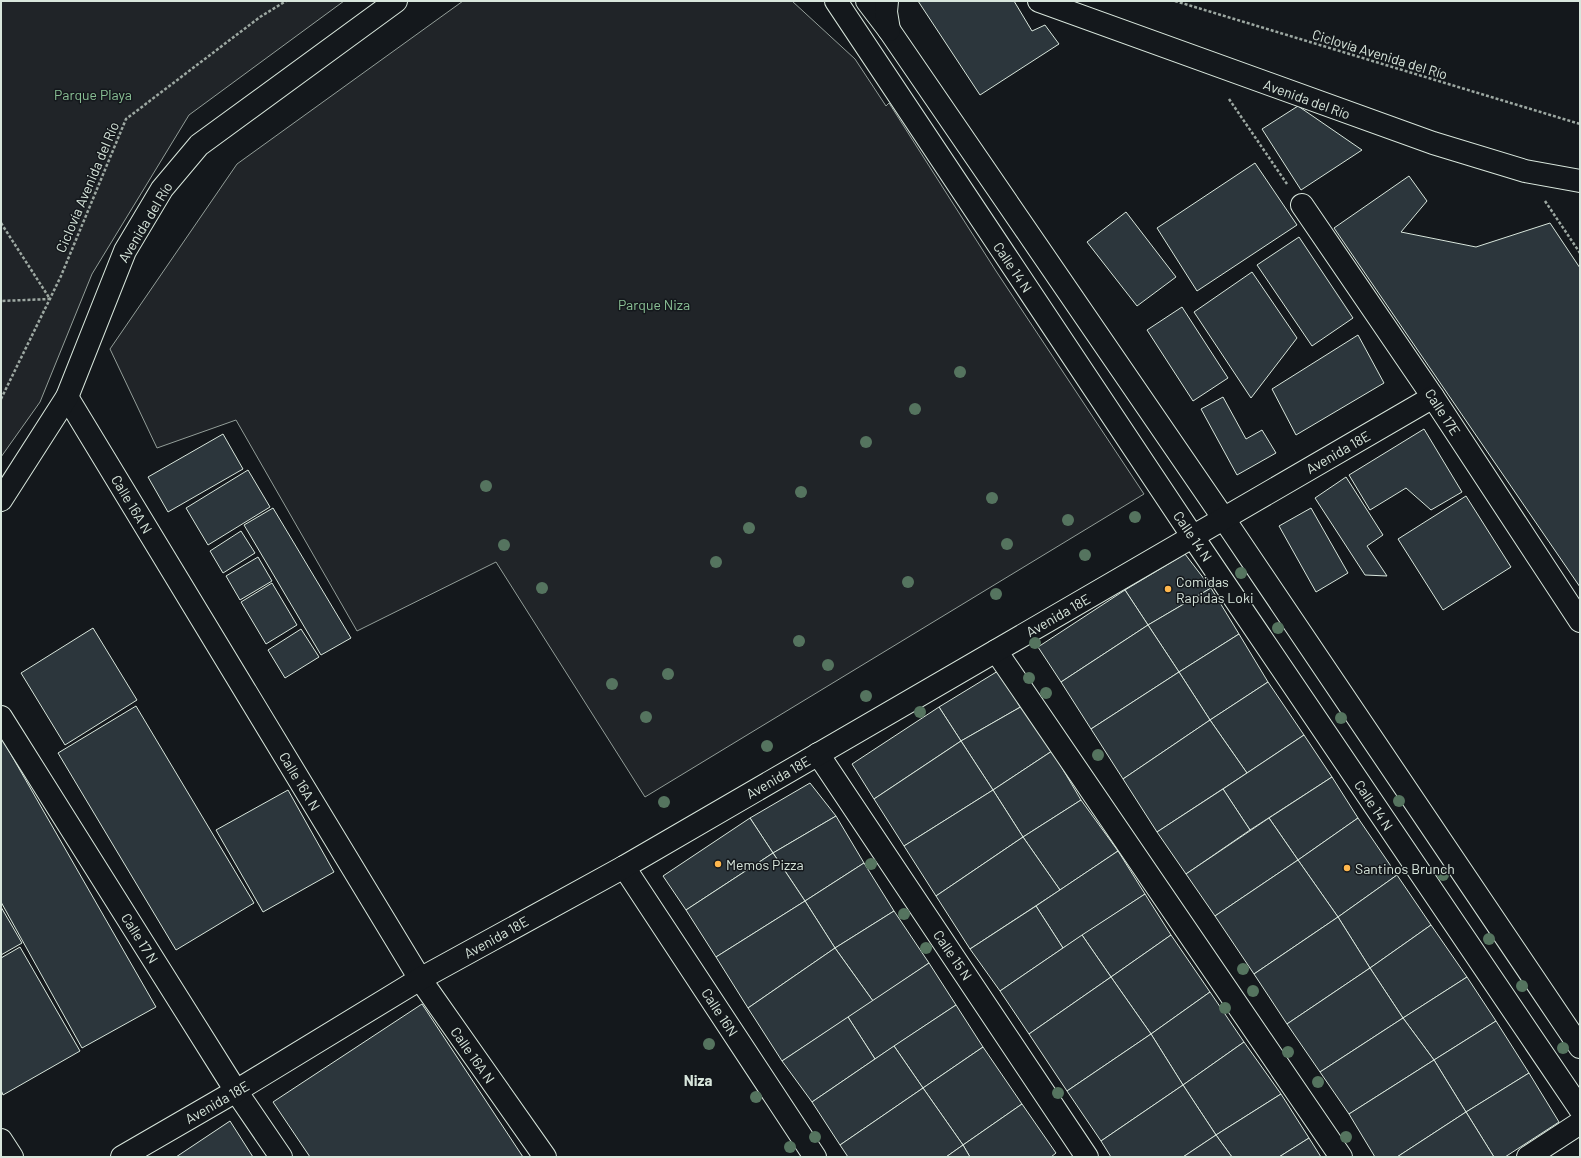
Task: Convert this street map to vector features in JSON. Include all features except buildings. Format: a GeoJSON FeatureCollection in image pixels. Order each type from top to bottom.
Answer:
{"type":"FeatureCollection","features":[{"type":"Feature","properties":{"kind":"street","name":"Avenida del Río"},"geometry":{"type":"LineString","coordinates":[[1,500],[67,397],[125,251],[162,189],[199,145],[396,1]]}},
{"type":"Feature","properties":{"kind":"street","name":"Calle 14 N"},"geometry":{"type":"LineString","coordinates":[[836,1],[1193,537],[1580,1109]]}},
{"type":"Feature","properties":{"kind":"street"},"geometry":{"type":"LineString","coordinates":[[867,1],[889,30],[1224,518],[1580,1047]]}},
{"type":"Feature","properties":{"kind":"street"},"geometry":{"type":"LineString","coordinates":[[886,1],[889,30]]}},
{"type":"Feature","properties":{"kind":"street","name":"Avenida del Río"},"geometry":{"type":"LineString","coordinates":[[1039,1],[1433,144],[1525,171],[1580,181]]}},
{"type":"Feature","properties":{"kind":"street","name":"Calle 17E"},"geometry":{"type":"LineString","coordinates":[[1302,205],[1434,397],[1580,621]]}},
{"type":"Feature","properties":{"kind":"street","name":"Calle 16A N"},"geometry":{"type":"LineString","coordinates":[[67,397],[420,979],[545,1157]]}},
{"type":"Feature","properties":{"kind":"street","name":"Avenida 18E"},"geometry":{"type":"LineString","coordinates":[[122,1157],[236,1091],[420,979],[624,867],[1434,397]]}},
{"type":"Feature","properties":{"kind":"street"},"geometry":{"type":"LineString","coordinates":[[996,651],[1341,1157]]}},
{"type":"Feature","properties":{"kind":"street","name":"Calle 17 N"},"geometry":{"type":"LineString","coordinates":[[1,717],[236,1091],[281,1157]]}},
{"type":"Feature","properties":{"kind":"street","name":"Calle 15 N"},"geometry":{"type":"LineString","coordinates":[[818,754],[1088,1157]]}},
{"type":"Feature","properties":{"kind":"street","name":"Calle 16N"},"geometry":{"type":"LineString","coordinates":[[624,867],[815,1157]]}},
{"type":"Feature","properties":{"kind":"street"},"geometry":{"type":"LineString","coordinates":[[1528,1157],[1580,1123]]}},
{"type":"Feature","properties":{"kind":"street"},"geometry":{"type":"LineString","coordinates":[[1,1140],[12,1157]]}},
{"type":"Feature","properties":{"kind":"path","name":"Ciclovía Avenida del Río"},"geometry":{"type":"LineString","coordinates":[[1,399],[50,299],[126,119],[260,17],[286,1]]}},
{"type":"Feature","properties":{"kind":"path","name":"Ciclovía Avenida del Río"},"geometry":{"type":"LineString","coordinates":[[1175,1],[1580,124]]}},
{"type":"Feature","properties":{"kind":"path"},"geometry":{"type":"LineString","coordinates":[[1226,94],[1302,205]]}},
{"type":"Feature","properties":{"kind":"path"},"geometry":{"type":"LineString","coordinates":[[1525,171],[1580,253]]}},
{"type":"Feature","properties":{"kind":"path"},"geometry":{"type":"LineString","coordinates":[[1,223],[50,299]]}},
{"type":"Feature","properties":{"kind":"path"},"geometry":{"type":"LineString","coordinates":[[1,300],[50,299]]}},
{"type":"Feature","properties":{"kind":"green space","name":"Parque Playa"},"geometry":{"type":"Polygon","coordinates":[[[1,1],[344,1],[189,115],[92,274],[40,402],[1,457],[1,1]]]}},
{"type":"Feature","properties":{"kind":"green space","name":"Parque Niza"},"geometry":{"type":"Polygon","coordinates":[[[463,1],[792,1],[855,59],[886,106],[889,103],[996,271],[1144,494],[645,797],[496,562],[357,631],[236,420],[157,448],[110,349],[237,164],[463,1]]]}},
{"type":"Feature","properties":{"kind":"place","name":"Comidas Rapidas Loki"},"geometry":{"type":"Point","coordinates":[1168,589]}},
{"type":"Feature","properties":{"kind":"place","name":"Memos Pizza"},"geometry":{"type":"Point","coordinates":[718,864]}},
{"type":"Feature","properties":{"kind":"place","name":"Santinos Brunch"},"geometry":{"type":"Point","coordinates":[1347,868]}},
{"type":"Feature","properties":{"kind":"district","name":"Niza"},"geometry":{"type":"Point","coordinates":[698,1080]}}]}
